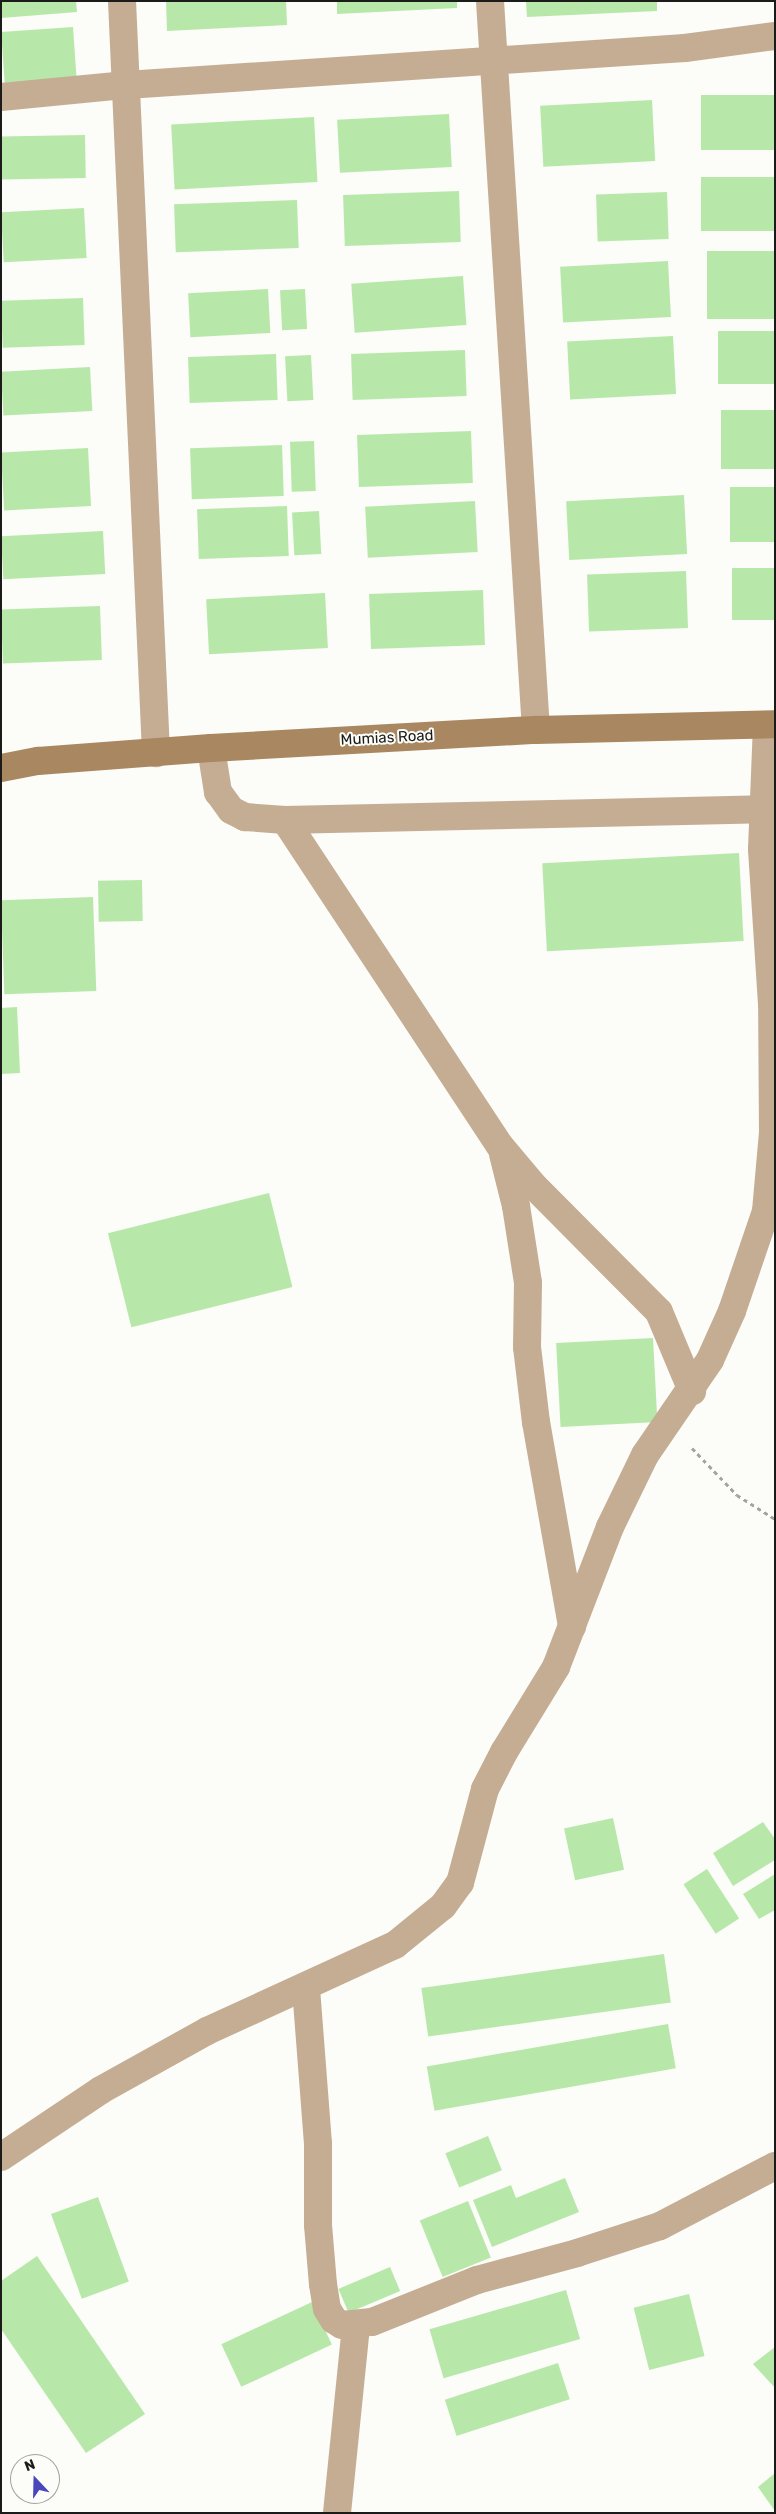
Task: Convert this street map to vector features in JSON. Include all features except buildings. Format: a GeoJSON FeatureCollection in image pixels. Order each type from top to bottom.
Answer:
{"type":"FeatureCollection","features":[{"type":"Feature","properties":{"kind":"street"},"geometry":{"type":"LineString","coordinates":[[122,1],[156,753]]}},
{"type":"Feature","properties":{"kind":"street"},"geometry":{"type":"LineString","coordinates":[[490,1],[536,730]]}},
{"type":"Feature","properties":{"kind":"street"},"geometry":{"type":"LineString","coordinates":[[1,97],[126,85],[493,58],[685,48],[775,36]]}},
{"type":"Feature","properties":{"kind":"street"},"geometry":{"type":"LineString","coordinates":[[1,2157],[102,2090],[199,2035],[306,1988],[396,1945],[421,1927],[449,1898],[460,1882],[485,1789],[504,1752],[556,1668],[621,1504],[645,1454],[667,1422],[692,1391],[710,1360],[732,1311],[766,1211],[773,1133],[772,1004],[762,849],[763,809],[771,724]]}},
{"type":"Feature","properties":{"kind":"street","name":"Mumias Road"},"geometry":{"type":"LineString","coordinates":[[1,768],[38,761],[211,748],[536,730],[771,724]]}},
{"type":"Feature","properties":{"kind":"street"},"geometry":{"type":"LineString","coordinates":[[211,748],[218,792],[231,810],[245,817],[285,820],[763,809]]}},
{"type":"Feature","properties":{"kind":"street"},"geometry":{"type":"LineString","coordinates":[[285,820],[501,1148],[532,1184],[659,1312],[692,1391]]}},
{"type":"Feature","properties":{"kind":"street"},"geometry":{"type":"LineString","coordinates":[[501,1148],[523,1247],[528,1283],[527,1347],[536,1422],[572,1629]]}},
{"type":"Feature","properties":{"kind":"street"},"geometry":{"type":"LineString","coordinates":[[306,1988],[318,2144],[318,2224],[322,2284],[327,2309],[334,2320],[356,2325],[477,2280],[577,2253],[660,2226],[775,2166]]}},
{"type":"Feature","properties":{"kind":"street"},"geometry":{"type":"LineString","coordinates":[[337,2513],[356,2325]]}},
{"type":"Feature","properties":{"kind":"path"},"geometry":{"type":"LineString","coordinates":[[667,1422],[737,1495],[775,1519]]}}]}
